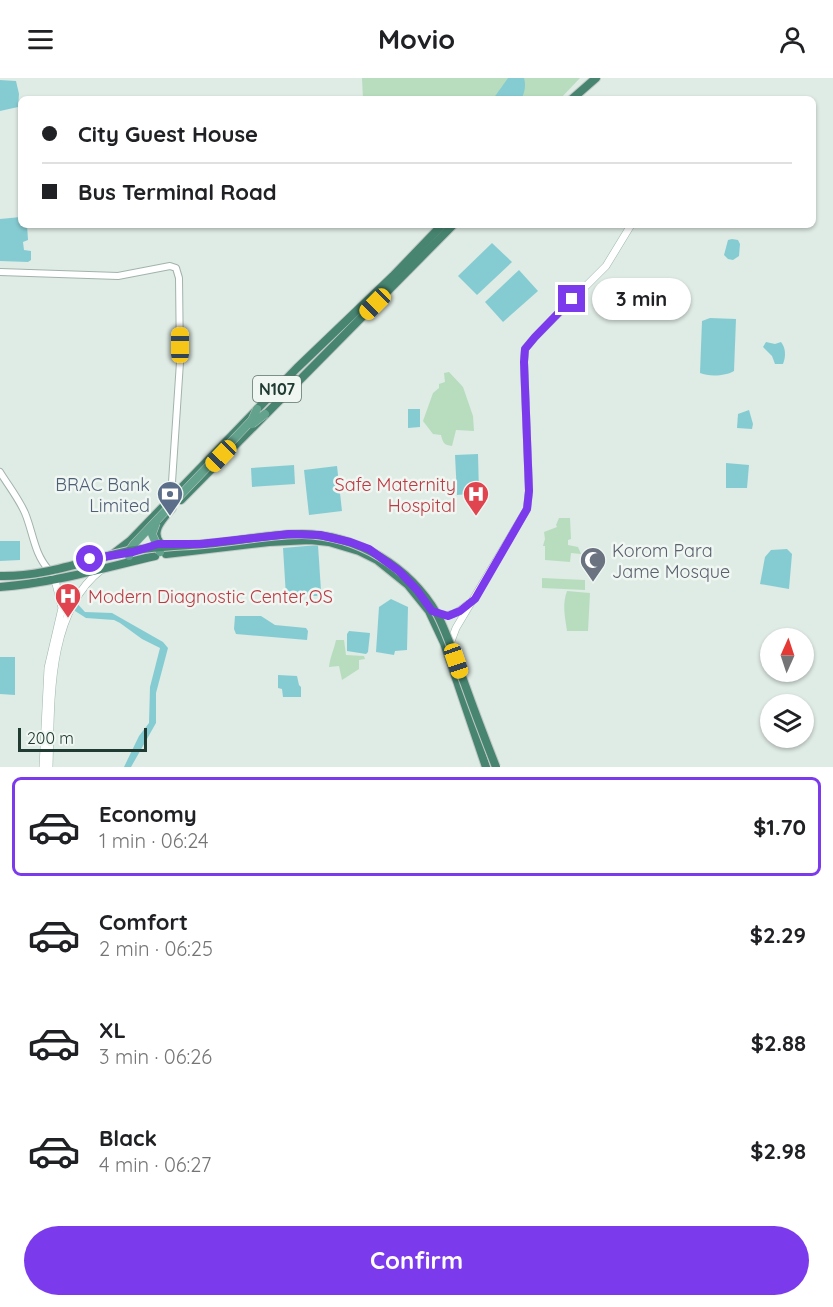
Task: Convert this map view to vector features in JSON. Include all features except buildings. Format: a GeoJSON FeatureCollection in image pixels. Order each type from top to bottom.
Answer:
{"type":"FeatureCollection","features":[{"type":"Feature","properties":{"kind":"highway"},"geometry":{"type":"LineString","coordinates":[[575,96],[596,78]]}},
{"type":"Feature","properties":{"kind":"highway"},"geometry":{"type":"LineString","coordinates":[[583,96],[602,78]]}},
{"type":"Feature","properties":{"kind":"highway","name":"N107"},"geometry":{"type":"LineString","coordinates":[[160,550],[157,538],[158,526],[171,509],[261,412],[297,368],[393,276],[439,228]]}},
{"type":"Feature","properties":{"kind":"highway","name":"N107"},"geometry":{"type":"LineString","coordinates":[[113,555],[450,228]]}},
{"type":"Feature","properties":{"kind":"highway"},"geometry":{"type":"LineString","coordinates":[[0,575],[27,575],[129,554],[289,534],[332,537],[369,549],[399,571],[432,611],[450,648],[496,767]]}},
{"type":"Feature","properties":{"kind":"highway"},"geometry":{"type":"LineString","coordinates":[[0,587],[55,580],[108,567],[160,550],[282,536],[311,535],[351,543],[389,562],[413,583],[439,618],[496,767]]}},
{"type":"Feature","properties":{"kind":"highway"},"geometry":{"type":"LineString","coordinates":[[0,575],[49,570],[133,552],[246,544],[310,540],[329,542],[359,551],[377,560],[408,585],[429,612],[444,643],[486,767]]}},
{"type":"Feature","properties":{"kind":"highway"},"geometry":{"type":"LineString","coordinates":[[0,581],[47,576],[129,554]]}},
{"type":"Feature","properties":{"kind":"main road"},"geometry":{"type":"LineString","coordinates":[[450,648],[456,628],[528,506],[525,349],[606,266],[629,228]]}},
{"type":"Feature","properties":{"kind":"main road"},"geometry":{"type":"LineString","coordinates":[[129,554],[154,522],[261,412]]}},
{"type":"Feature","properties":{"kind":"main road"},"geometry":{"type":"LineString","coordinates":[[49,767],[53,670],[57,647],[70,610],[77,598],[93,576],[108,567]]}},
{"type":"Feature","properties":{"kind":"main road"},"geometry":{"type":"LineString","coordinates":[[44,767],[48,668],[62,608],[55,580],[49,570]]}},
{"type":"Feature","properties":{"kind":"main road"},"geometry":{"type":"LineString","coordinates":[[432,611],[450,616],[475,599]]}},
{"type":"Feature","properties":{"kind":"street"},"geometry":{"type":"LineString","coordinates":[[0,272],[118,276],[170,266],[176,268],[179,278],[180,362],[171,497]]}},
{"type":"Feature","properties":{"kind":"street"},"geometry":{"type":"LineString","coordinates":[[0,472],[25,511],[33,531],[36,549],[49,570]]}},
{"type":"Feature","properties":{"kind":"green space"},"geometry":{"type":"Polygon","coordinates":[[[362,78],[580,78],[563,96],[363,96],[362,78]]]}},
{"type":"Feature","properties":{"kind":"green space"},"geometry":{"type":"Polygon","coordinates":[[[449,372],[463,387],[473,416],[474,431],[456,430],[452,446],[444,443],[441,435],[433,434],[423,421],[433,393],[439,388],[439,384],[445,382],[444,373],[449,372]]]}},
{"type":"Feature","properties":{"kind":"green space"},"geometry":{"type":"Polygon","coordinates":[[[559,518],[570,518],[571,539],[568,540],[568,545],[578,547],[581,554],[571,553],[570,562],[545,560],[544,532],[557,527],[559,518]]]}},
{"type":"Feature","properties":{"kind":"green space"},"geometry":{"type":"Polygon","coordinates":[[[542,578],[585,580],[585,590],[542,588],[542,578]]]}},
{"type":"Feature","properties":{"kind":"green space"},"geometry":{"type":"Polygon","coordinates":[[[567,591],[590,593],[588,631],[567,631],[564,606],[567,591]]]}},
{"type":"Feature","properties":{"kind":"green space"},"geometry":{"type":"Polygon","coordinates":[[[336,640],[344,640],[346,655],[364,656],[365,659],[359,660],[359,669],[342,680],[339,666],[329,667],[336,640]]]}},
{"type":"Feature","properties":{"kind":"water"},"geometry":{"type":"Polygon","coordinates":[[[508,78],[524,78],[525,89],[522,96],[495,96],[508,78]]]}},
{"type":"Feature","properties":{"kind":"water"},"geometry":{"type":"Polygon","coordinates":[[[0,80],[16,81],[19,94],[18,107],[0,111],[0,80]]]}},
{"type":"Feature","properties":{"kind":"water"},"geometry":{"type":"Polygon","coordinates":[[[18,217],[18,228],[27,228],[28,240],[23,242],[24,250],[31,251],[31,260],[28,262],[0,261],[0,219],[18,217]]]}},
{"type":"Feature","properties":{"kind":"water"},"geometry":{"type":"Polygon","coordinates":[[[728,240],[738,240],[740,244],[739,256],[733,260],[724,255],[728,240]]]}},
{"type":"Feature","properties":{"kind":"water"},"geometry":{"type":"Polygon","coordinates":[[[492,243],[512,262],[477,295],[458,276],[492,243]]]}},
{"type":"Feature","properties":{"kind":"water"},"geometry":{"type":"Polygon","coordinates":[[[519,270],[538,291],[503,322],[485,302],[519,270]]]}},
{"type":"Feature","properties":{"kind":"water"},"geometry":{"type":"Polygon","coordinates":[[[710,318],[736,319],[734,371],[731,373],[713,375],[700,373],[702,321],[710,318]]]}},
{"type":"Feature","properties":{"kind":"water"},"geometry":{"type":"Polygon","coordinates":[[[766,342],[775,344],[781,342],[785,353],[783,364],[775,364],[772,356],[763,347],[766,342]]]}},
{"type":"Feature","properties":{"kind":"water"},"geometry":{"type":"Polygon","coordinates":[[[408,409],[420,409],[420,427],[408,428],[408,409]]]}},
{"type":"Feature","properties":{"kind":"water"},"geometry":{"type":"Polygon","coordinates":[[[749,410],[752,429],[737,428],[738,414],[749,410]]]}},
{"type":"Feature","properties":{"kind":"water"},"geometry":{"type":"Polygon","coordinates":[[[478,454],[479,493],[457,495],[455,455],[478,454]]]}},
{"type":"Feature","properties":{"kind":"water"},"geometry":{"type":"Polygon","coordinates":[[[726,463],[749,465],[747,488],[726,488],[726,463]]]}},
{"type":"Feature","properties":{"kind":"water"},"geometry":{"type":"Polygon","coordinates":[[[294,465],[295,484],[252,487],[251,468],[294,465]]]}},
{"type":"Feature","properties":{"kind":"water"},"geometry":{"type":"Polygon","coordinates":[[[337,466],[342,511],[309,515],[304,470],[337,466]]]}},
{"type":"Feature","properties":{"kind":"water"},"geometry":{"type":"Polygon","coordinates":[[[0,541],[20,541],[20,560],[0,561],[0,541]]]}},
{"type":"Feature","properties":{"kind":"water"},"geometry":{"type":"Polygon","coordinates":[[[318,545],[321,591],[317,596],[286,596],[283,548],[318,545]]]}},
{"type":"Feature","properties":{"kind":"water"},"geometry":{"type":"Polygon","coordinates":[[[787,549],[792,554],[789,589],[760,584],[765,557],[771,550],[787,549]]]}},
{"type":"Feature","properties":{"kind":"water"},"geometry":{"type":"Polygon","coordinates":[[[67,585],[73,599],[85,612],[112,613],[163,642],[168,648],[156,693],[156,723],[131,767],[124,767],[139,736],[149,723],[150,687],[160,648],[114,620],[86,618],[75,611],[62,587],[67,585]]]}},
{"type":"Feature","properties":{"kind":"water"},"geometry":{"type":"Polygon","coordinates":[[[391,599],[408,607],[407,650],[395,651],[394,655],[376,652],[379,607],[391,599]]]}},
{"type":"Feature","properties":{"kind":"water"},"geometry":{"type":"Polygon","coordinates":[[[235,616],[261,616],[275,625],[306,628],[307,640],[236,634],[235,616]]]}},
{"type":"Feature","properties":{"kind":"water"},"geometry":{"type":"Polygon","coordinates":[[[349,631],[370,633],[366,654],[347,651],[349,631]]]}},
{"type":"Feature","properties":{"kind":"water"},"geometry":{"type":"Polygon","coordinates":[[[0,657],[15,657],[15,695],[0,694],[0,657]]]}},
{"type":"Feature","properties":{"kind":"water"},"geometry":{"type":"Polygon","coordinates":[[[278,675],[297,676],[301,687],[301,697],[283,697],[282,689],[278,688],[278,675]]]}},
{"type":"Feature","properties":{"kind":"place","name":"BRAC Bank Limited"},"geometry":{"type":"Point","coordinates":[170,517]}},
{"type":"Feature","properties":{"kind":"place","name":"Safe Maternity Hospital"},"geometry":{"type":"Point","coordinates":[476,517]}},
{"type":"Feature","properties":{"kind":"place","name":"Korom Para Jame Mosque"},"geometry":{"type":"Point","coordinates":[593,583]}},
{"type":"Feature","properties":{"kind":"place","name":"Modern Diagnostic Center,OS"},"geometry":{"type":"Point","coordinates":[68,619]}},
{"type":"Feature","properties":{"kind":"route"},"geometry":{"type":"LineString","coordinates":[[90,559],[133,552],[158,544],[164,546],[200,544],[289,534],[320,535],[369,549],[399,571],[432,611],[448,616],[456,613],[475,599],[527,509],[529,491],[525,349],[572,299]]}}]}
